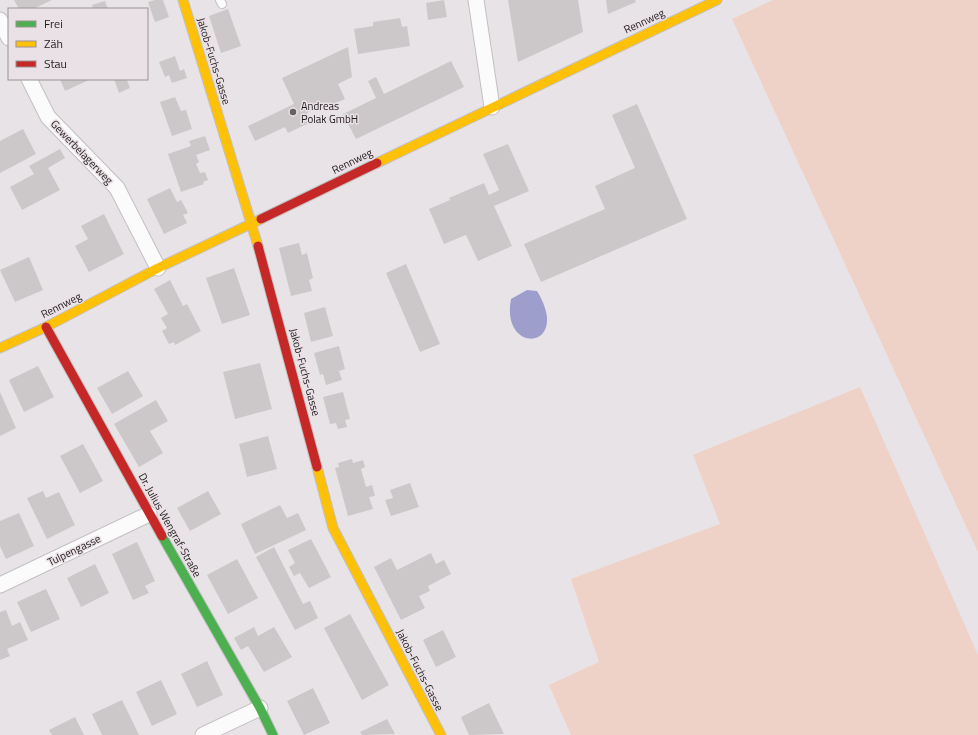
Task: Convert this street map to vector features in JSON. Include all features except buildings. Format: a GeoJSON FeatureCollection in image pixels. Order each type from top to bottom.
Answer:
{"type":"FeatureCollection","features":[{"type":"Feature","properties":{"kind":"street","name":"Jakob-Fuchs-Gasse"},"geometry":{"type":"LineString","coordinates":[[183,0],[252,223],[333,528],[441,735]]}},
{"type":"Feature","properties":{"kind":"street"},"geometry":{"type":"LineString","coordinates":[[476,0],[492,107]]}},
{"type":"Feature","properties":{"kind":"street","name":"Rennweg"},"geometry":{"type":"LineString","coordinates":[[0,348],[46,327],[158,268],[717,0]]}},
{"type":"Feature","properties":{"kind":"street"},"geometry":{"type":"LineString","coordinates":[[0,20],[8,36]]}},
{"type":"Feature","properties":{"kind":"street","name":"Gewerbelagerweg"},"geometry":{"type":"LineString","coordinates":[[30,80],[48,117],[117,188],[158,268]]}},
{"type":"Feature","properties":{"kind":"street","name":"Dr. Julius Wengraf-Straße"},"geometry":{"type":"LineString","coordinates":[[46,327],[149,514],[260,708],[273,735]]}},
{"type":"Feature","properties":{"kind":"street","name":"Tulpengasse"},"geometry":{"type":"LineString","coordinates":[[0,585],[149,514]]}},
{"type":"Feature","properties":{"kind":"street"},"geometry":{"type":"LineString","coordinates":[[203,735],[260,708]]}},
{"type":"Feature","properties":{"kind":"shaded area"},"geometry":{"type":"Polygon","coordinates":[[[773,0],[978,0],[978,552],[732,19],[773,0]]]}},
{"type":"Feature","properties":{"kind":"shaded area"},"geometry":{"type":"Polygon","coordinates":[[[860,387],[978,655],[978,735],[571,735],[549,685],[599,662],[571,579],[720,524],[693,455],[860,387]]]}},
{"type":"Feature","properties":{"kind":"water"},"geometry":{"type":"Polygon","coordinates":[[[527,290],[537,291],[546,311],[547,325],[542,334],[533,338],[524,337],[515,330],[510,317],[511,299],[527,290]]]}},
{"type":"Feature","properties":{"kind":"traffic: fast"},"geometry":{"type":"LineString","coordinates":[[162,536],[260,708],[273,735]]}},
{"type":"Feature","properties":{"kind":"traffic: slow"},"geometry":{"type":"LineString","coordinates":[[183,0],[258,246]]}},
{"type":"Feature","properties":{"kind":"traffic: slow"},"geometry":{"type":"LineString","coordinates":[[377,163],[717,0]]}},
{"type":"Feature","properties":{"kind":"traffic: slow"},"geometry":{"type":"LineString","coordinates":[[0,348],[46,327],[158,268],[261,219]]}},
{"type":"Feature","properties":{"kind":"traffic: slow"},"geometry":{"type":"LineString","coordinates":[[317,467],[333,528],[441,735]]}},
{"type":"Feature","properties":{"kind":"traffic: jam"},"geometry":{"type":"LineString","coordinates":[[261,219],[377,163]]}},
{"type":"Feature","properties":{"kind":"traffic: jam"},"geometry":{"type":"LineString","coordinates":[[258,246],[317,467]]}},
{"type":"Feature","properties":{"kind":"traffic: jam"},"geometry":{"type":"LineString","coordinates":[[46,327],[162,536]]}},
{"type":"Feature","properties":{"kind":"place","name":"Andreas Polak GmbH"},"geometry":{"type":"Point","coordinates":[293,112]}}]}
